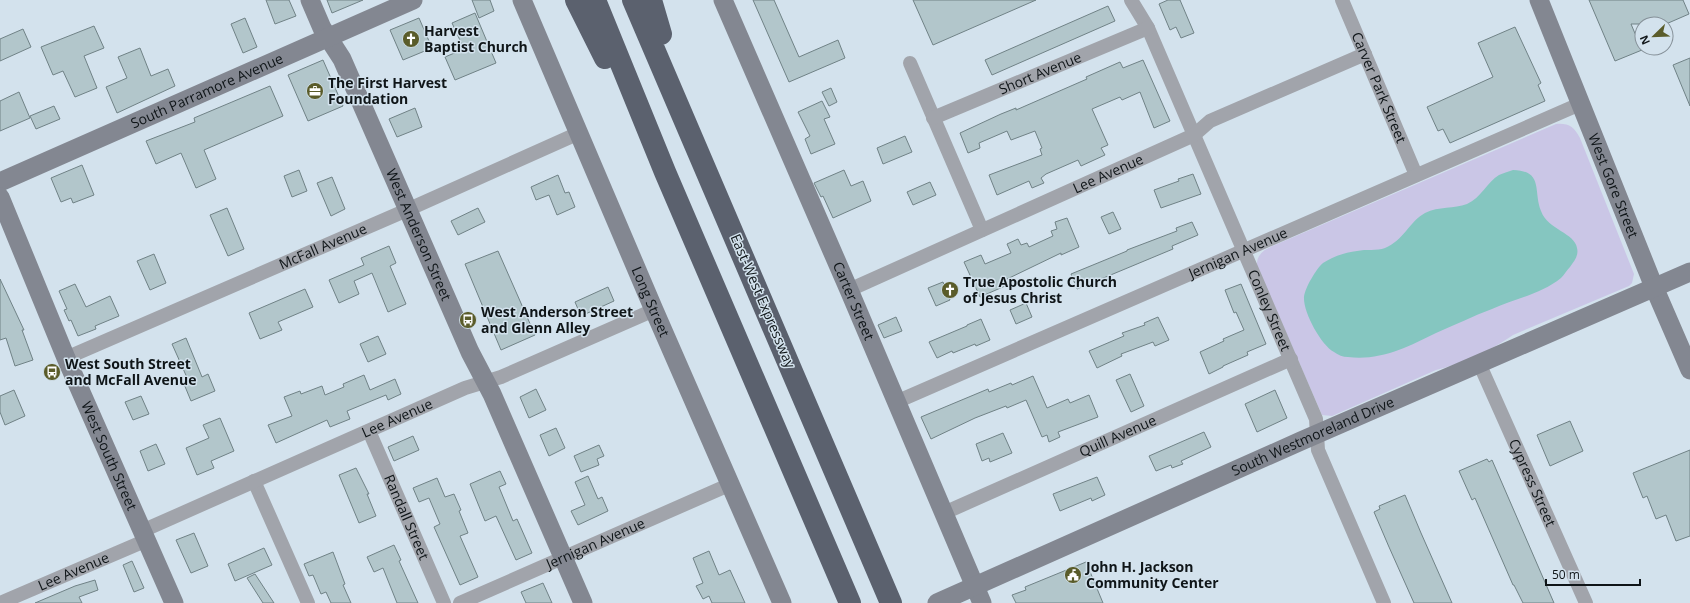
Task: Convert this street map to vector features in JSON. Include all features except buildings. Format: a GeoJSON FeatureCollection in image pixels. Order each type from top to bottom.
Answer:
{"type":"FeatureCollection","features":[{"type":"Feature","properties":{"kind":"highway","name":"East-West Expressway"},"geometry":{"type":"LineString","coordinates":[[633,0],[722,203],[891,602]]}},
{"type":"Feature","properties":{"kind":"highway"},"geometry":{"type":"LineString","coordinates":[[651,0],[684,118]]}},
{"type":"Feature","properties":{"kind":"highway"},"geometry":{"type":"LineString","coordinates":[[585,6],[665,172],[850,603]]}},
{"type":"Feature","properties":{"kind":"street","name":"West Anderson Street"},"geometry":{"type":"LineString","coordinates":[[310,0],[322,28],[342,59],[407,210],[470,352],[486,382],[583,603]]}},
{"type":"Feature","properties":{"kind":"street","name":"South Parramore Avenue"},"geometry":{"type":"LineString","coordinates":[[0,182],[412,0]]}},
{"type":"Feature","properties":{"kind":"street","name":"Long Street"},"geometry":{"type":"LineString","coordinates":[[522,0],[654,310],[782,603]]}},
{"type":"Feature","properties":{"kind":"street","name":"Carter Street"},"geometry":{"type":"LineString","coordinates":[[723,0],[849,290],[982,603]]}},
{"type":"Feature","properties":{"kind":"street","name":"Conley Street"},"geometry":{"type":"LineString","coordinates":[[1131,0],[1148,28],[1291,359],[1316,419],[1318,450],[1320,456],[1384,603]]}},
{"type":"Feature","properties":{"kind":"street","name":"Carver Park Street"},"geometry":{"type":"LineString","coordinates":[[1342,0],[1416,175]]}},
{"type":"Feature","properties":{"kind":"street","name":"West Gore Street"},"geometry":{"type":"LineString","coordinates":[[1539,0],[1654,287],[1690,370]]}},
{"type":"Feature","properties":{"kind":"street","name":"Short Avenue"},"geometry":{"type":"LineString","coordinates":[[933,118],[1148,28]]}},
{"type":"Feature","properties":{"kind":"street","name":"Lee Avenue"},"geometry":{"type":"LineString","coordinates":[[849,290],[1194,135],[1210,121],[1365,54]]}},
{"type":"Feature","properties":{"kind":"street"},"geometry":{"type":"LineString","coordinates":[[910,63],[982,230]]}},
{"type":"Feature","properties":{"kind":"street","name":"Jernigan Avenue"},"geometry":{"type":"LineString","coordinates":[[896,402],[1580,104]]}},
{"type":"Feature","properties":{"kind":"street","name":"McFall Avenue"},"geometry":{"type":"LineString","coordinates":[[66,358],[407,210],[579,133]]}},
{"type":"Feature","properties":{"kind":"street","name":"West South Street"},"geometry":{"type":"LineString","coordinates":[[0,197],[66,358],[174,603]]}},
{"type":"Feature","properties":{"kind":"street","name":"South Westmoreland Drive"},"geometry":{"type":"LineString","coordinates":[[937,603],[1317,434],[1690,272]]}},
{"type":"Feature","properties":{"kind":"street","name":"Lee Avenue"},"geometry":{"type":"LineString","coordinates":[[0,603],[145,536],[254,481],[465,388],[501,377],[654,310]]}},
{"type":"Feature","properties":{"kind":"street","name":"Quill Avenue"},"geometry":{"type":"LineString","coordinates":[[944,513],[1291,359]]}},
{"type":"Feature","properties":{"kind":"street","name":"Cypress Street"},"geometry":{"type":"LineString","coordinates":[[1479,363],[1586,603]]}},
{"type":"Feature","properties":{"kind":"street","name":"Randall Street"},"geometry":{"type":"LineString","coordinates":[[369,431],[444,603]]}},
{"type":"Feature","properties":{"kind":"street"},"geometry":{"type":"LineString","coordinates":[[254,481],[308,603]]}},
{"type":"Feature","properties":{"kind":"street","name":"Jernigan Avenue"},"geometry":{"type":"LineString","coordinates":[[460,603],[731,484]]}},
{"type":"Feature","properties":{"kind":"shaded area"},"geometry":{"type":"Polygon","coordinates":[[[1556,124],[1571,126],[1580,138],[1634,274],[1632,283],[1629,286],[1513,335],[1496,346],[1466,360],[1436,370],[1332,416],[1322,415],[1257,266],[1258,258],[1262,252],[1556,124]]]}},
{"type":"Feature","properties":{"kind":"shaded area"},"geometry":{"type":"Polygon","coordinates":[[[1513,170],[1523,171],[1533,178],[1536,183],[1539,204],[1544,217],[1549,223],[1567,235],[1575,243],[1577,248],[1577,256],[1561,278],[1553,284],[1536,292],[1501,305],[1394,352],[1371,357],[1346,357],[1337,354],[1324,343],[1314,328],[1304,303],[1306,289],[1311,279],[1323,263],[1348,252],[1385,248],[1397,241],[1415,221],[1425,213],[1436,209],[1457,207],[1467,204],[1476,198],[1495,178],[1501,174],[1513,170]]]}},
{"type":"Feature","properties":{"kind":"place","name":"Harvest Baptist Church"},"geometry":{"type":"Point","coordinates":[411,39]}},
{"type":"Feature","properties":{"kind":"place","name":"The First Harvest Foundation"},"geometry":{"type":"Point","coordinates":[315,91]}},
{"type":"Feature","properties":{"kind":"place","name":"True Apostolic Church of Jesus Christ"},"geometry":{"type":"Point","coordinates":[950,290]}},
{"type":"Feature","properties":{"kind":"place","name":"West Anderson Street and Glenn Alley"},"geometry":{"type":"Point","coordinates":[468,320]}},
{"type":"Feature","properties":{"kind":"place","name":"West South Street and McFall Avenue"},"geometry":{"type":"Point","coordinates":[52,372]}},
{"type":"Feature","properties":{"kind":"place","name":"John H. Jackson Community Center"},"geometry":{"type":"Point","coordinates":[1073,575]}}]}
